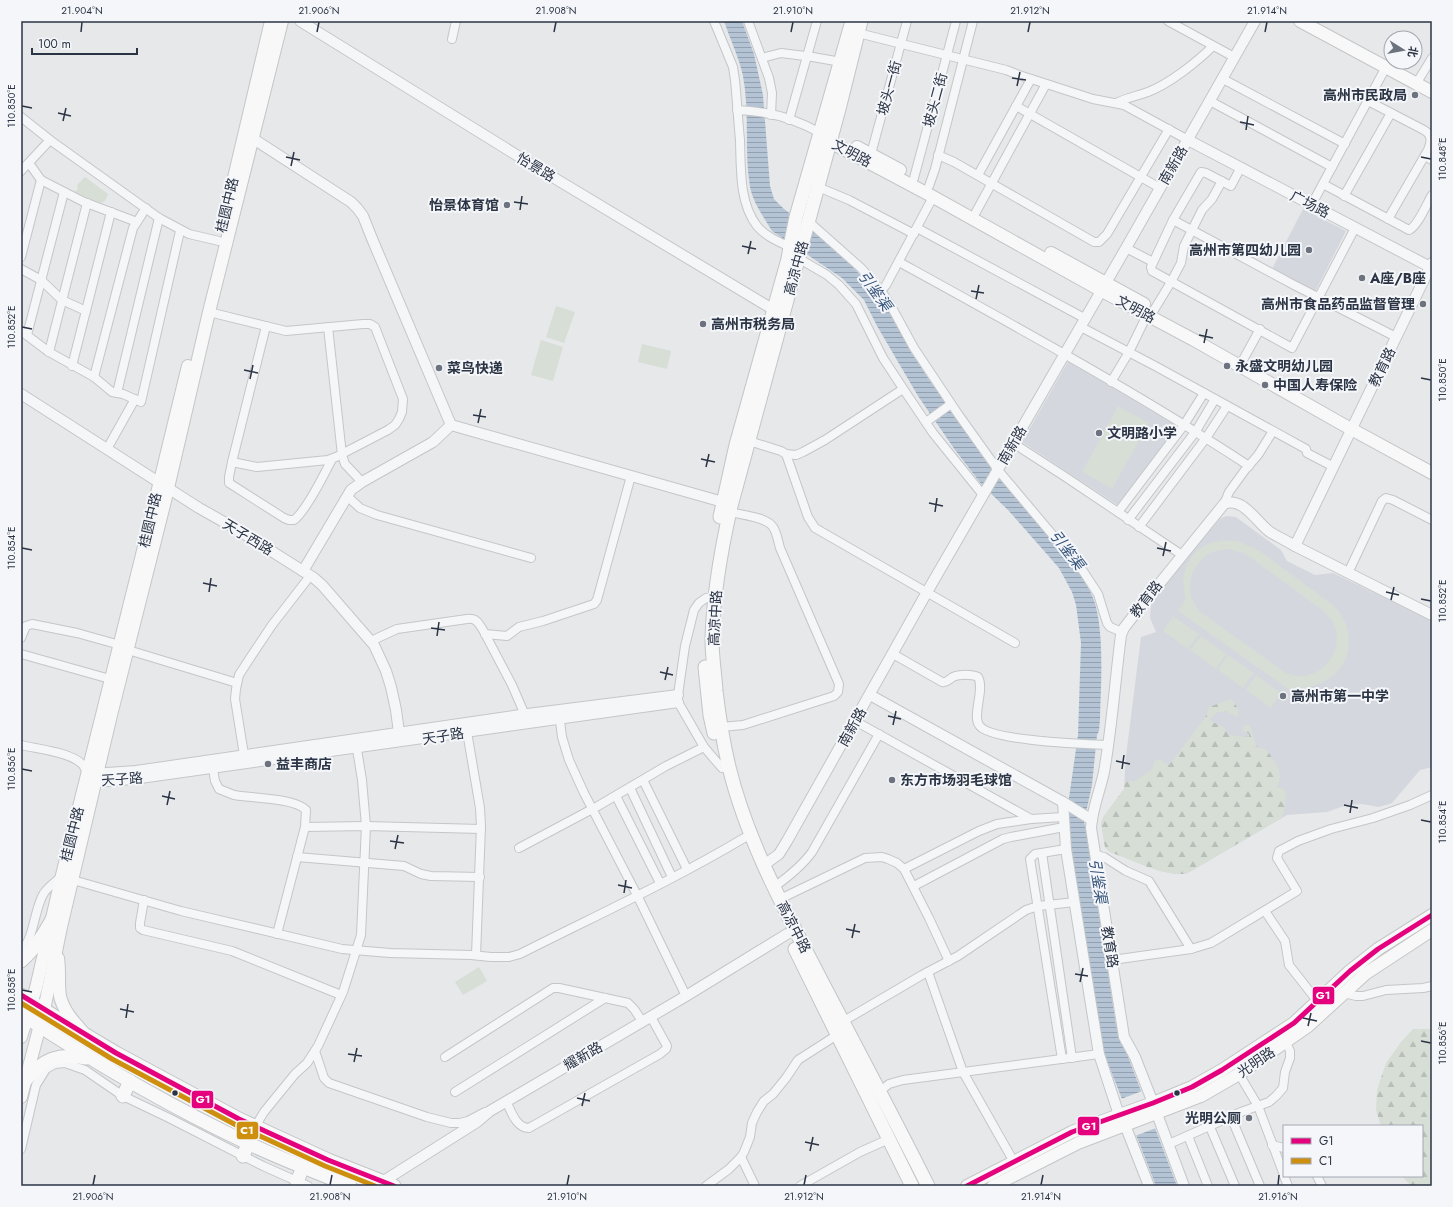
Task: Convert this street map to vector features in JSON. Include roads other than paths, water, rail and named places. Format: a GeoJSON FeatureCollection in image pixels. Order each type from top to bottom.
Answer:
{"type":"FeatureCollection","features":[{"type":"Feature","properties":{"kind":"main road","name":"桂圆中路"},"geometry":{"type":"LineString","coordinates":[[21,1037],[26,998],[67,877],[93,777],[222,242],[270,21]]}},
{"type":"Feature","properties":{"kind":"main road","name":"桂圆中路"},"geometry":{"type":"LineString","coordinates":[[163,485],[209,312],[222,242],[252,138],[282,21]]}},
{"type":"Feature","properties":{"kind":"main road"},"geometry":{"type":"LineString","coordinates":[[1300,21],[1383,65]]}},
{"type":"Feature","properties":{"kind":"main road","name":"高凉中路"},"geometry":{"type":"LineString","coordinates":[[806,205],[818,187],[841,62],[858,27]]}},
{"type":"Feature","properties":{"kind":"main road","name":"高凉中路"},"geometry":{"type":"LineString","coordinates":[[858,27],[806,205],[804,221],[795,251],[749,441],[715,539],[711,598],[704,644],[710,715],[730,798],[744,838],[765,888],[837,1035],[928,1186]]}},
{"type":"Feature","properties":{"kind":"main road"},"geometry":{"type":"LineString","coordinates":[[1391,70],[1432,92]]}},
{"type":"Feature","properties":{"kind":"main road","name":"文明路"},"geometry":{"type":"LineString","coordinates":[[827,137],[871,154],[914,178],[931,191],[976,212],[1104,287]]}},
{"type":"Feature","properties":{"kind":"main road","name":"文明路"},"geometry":{"type":"LineString","coordinates":[[827,137],[931,191],[1150,313],[1198,342],[1354,426],[1432,464]]}},
{"type":"Feature","properties":{"kind":"main road","name":"高凉中路"},"geometry":{"type":"LineString","coordinates":[[726,507],[738,437],[788,259],[795,251]]}},
{"type":"Feature","properties":{"kind":"main road","name":"文明路"},"geometry":{"type":"LineString","coordinates":[[1150,313],[1243,360],[1432,473]]}},
{"type":"Feature","properties":{"kind":"main road","name":"高凉中路"},"geometry":{"type":"LineString","coordinates":[[711,598],[713,660],[721,727],[729,767],[739,800],[752,836],[777,893],[842,1022],[880,1092],[890,1139],[912,1186]]}},
{"type":"Feature","properties":{"kind":"main road","name":"桂圆中路"},"geometry":{"type":"LineString","coordinates":[[93,777],[110,679],[124,648]]}},
{"type":"Feature","properties":{"kind":"main road","name":"桂圆中路"},"geometry":{"type":"LineString","coordinates":[[21,1097],[44,1010],[56,948],[67,877]]}},
{"type":"Feature","properties":{"kind":"main road","name":"光明路"},"geometry":{"type":"LineString","coordinates":[[1153,1109],[1222,1070],[1294,1023],[1350,971],[1378,949],[1432,915]]}},
{"type":"Feature","properties":{"kind":"main road"},"geometry":{"type":"LineString","coordinates":[[21,961],[30,953],[53,918]]}},
{"type":"Feature","properties":{"kind":"main road","name":"光明路"},"geometry":{"type":"LineString","coordinates":[[967,1186],[987,1181],[1014,1162],[1072,1132],[1125,1119],[1153,1109],[1201,1096],[1239,1074],[1286,1042],[1317,1019],[1344,993],[1379,964],[1432,930]]}},
{"type":"Feature","properties":{"kind":"main road"},"geometry":{"type":"LineString","coordinates":[[56,948],[60,971],[60,997],[65,1009],[85,1035]]}},
{"type":"Feature","properties":{"kind":"main road"},"geometry":{"type":"LineString","coordinates":[[26,998],[116,1053],[229,1114],[328,1160],[388,1184]]}},
{"type":"Feature","properties":{"kind":"main road"},"geometry":{"type":"LineString","coordinates":[[24,1016],[93,1060],[130,1081],[172,1112],[212,1131],[248,1144],[350,1186]]}},
{"type":"Feature","properties":{"kind":"main road"},"geometry":{"type":"LineString","coordinates":[[25,1081],[45,1061],[56,1057],[79,1057],[93,1060]]}},
{"type":"Feature","properties":{"kind":"main road"},"geometry":{"type":"LineString","coordinates":[[123,1096],[130,1081]]}},
{"type":"Feature","properties":{"kind":"main road"},"geometry":{"type":"LineString","coordinates":[[212,1131],[229,1114]]}},
{"type":"Feature","properties":{"kind":"main road","name":"光明路"},"geometry":{"type":"LineString","coordinates":[[993,1186],[1125,1119]]}},
{"type":"Feature","properties":{"kind":"main road"},"geometry":{"type":"LineString","coordinates":[[243,1156],[248,1144]]}},
{"type":"Feature","properties":{"kind":"main road"},"geometry":{"type":"LineString","coordinates":[[302,1184],[303,1167]]}},
{"type":"Feature","properties":{"kind":"street","name":"怡景路"},"geometry":{"type":"LineString","coordinates":[[300,21],[531,164],[774,310]]}},
{"type":"Feature","properties":{"kind":"street"},"geometry":{"type":"LineString","coordinates":[[452,39],[456,21]]}},
{"type":"Feature","properties":{"kind":"street"},"geometry":{"type":"LineString","coordinates":[[714,21],[733,66],[739,110],[743,187],[750,214],[757,226],[763,232],[795,251],[827,275],[839,285],[856,304],[883,358],[903,389],[984,493]]}},
{"type":"Feature","properties":{"kind":"street"},"geometry":{"type":"LineString","coordinates":[[748,21],[769,78],[772,94],[768,114]]}},
{"type":"Feature","properties":{"kind":"street"},"geometry":{"type":"LineString","coordinates":[[789,120],[817,21]]}},
{"type":"Feature","properties":{"kind":"street"},"geometry":{"type":"LineString","coordinates":[[845,21],[844,26],[858,27],[901,43],[963,58],[1093,98],[1116,103],[1132,109],[1188,140]]}},
{"type":"Feature","properties":{"kind":"street","name":"坡头一街"},"geometry":{"type":"LineString","coordinates":[[871,154],[907,21]]}},
{"type":"Feature","properties":{"kind":"street","name":"坡头二街"},"geometry":{"type":"LineString","coordinates":[[914,178],[956,21]]}},
{"type":"Feature","properties":{"kind":"street"},"geometry":{"type":"LineString","coordinates":[[881,291],[886,285],[915,231],[931,191],[938,155],[973,21]]}},
{"type":"Feature","properties":{"kind":"street"},"geometry":{"type":"LineString","coordinates":[[1168,21],[1234,57]]}},
{"type":"Feature","properties":{"kind":"street","name":"南新路"},"geometry":{"type":"LineString","coordinates":[[764,865],[777,856],[781,851],[927,592],[1065,355],[1255,21]]}},
{"type":"Feature","properties":{"kind":"street"},"geometry":{"type":"LineString","coordinates":[[1116,103],[1149,91],[1162,84],[1191,65],[1213,46]]}},
{"type":"Feature","properties":{"kind":"street"},"geometry":{"type":"LineString","coordinates":[[762,58],[781,53],[813,56],[841,62]]}},
{"type":"Feature","properties":{"kind":"street"},"geometry":{"type":"LineString","coordinates":[[1416,84],[1432,58]]}},
{"type":"Feature","properties":{"kind":"street"},"geometry":{"type":"LineString","coordinates":[[1312,204],[1384,70]]}},
{"type":"Feature","properties":{"kind":"street"},"geometry":{"type":"LineString","coordinates":[[978,175],[1031,79]]}},
{"type":"Feature","properties":{"kind":"street"},"geometry":{"type":"LineString","coordinates":[[1223,79],[1345,144]]}},
{"type":"Feature","properties":{"kind":"street"},"geometry":{"type":"LineString","coordinates":[[976,212],[1046,84]]}},
{"type":"Feature","properties":{"kind":"street"},"geometry":{"type":"LineString","coordinates":[[1210,101],[1332,167]]}},
{"type":"Feature","properties":{"kind":"street"},"geometry":{"type":"LineString","coordinates":[[1368,101],[1428,132],[1431,137],[1428,158],[1388,219]]}},
{"type":"Feature","properties":{"kind":"street"},"geometry":{"type":"LineString","coordinates":[[1016,106],[1160,188]]}},
{"type":"Feature","properties":{"kind":"street"},"geometry":{"type":"LineString","coordinates":[[739,110],[768,114],[789,120],[807,126],[827,137]]}},
{"type":"Feature","properties":{"kind":"street"},"geometry":{"type":"LineString","coordinates":[[1344,196],[1391,113]]}},
{"type":"Feature","properties":{"kind":"street"},"geometry":{"type":"LineString","coordinates":[[21,117],[50,140],[159,218],[180,231],[222,242]]}},
{"type":"Feature","properties":{"kind":"street"},"geometry":{"type":"LineString","coordinates":[[938,155],[978,175],[1094,242],[1099,242],[1107,234],[1169,129]]}},
{"type":"Feature","properties":{"kind":"street"},"geometry":{"type":"LineString","coordinates":[[252,138],[342,195],[358,208],[371,235],[451,425]]}},
{"type":"Feature","properties":{"kind":"street"},"geometry":{"type":"LineString","coordinates":[[21,171],[50,140]]}},
{"type":"Feature","properties":{"kind":"street","name":"广场路"},"geometry":{"type":"LineString","coordinates":[[1188,140],[1355,228],[1431,266]]}},
{"type":"Feature","properties":{"kind":"street"},"geometry":{"type":"LineString","coordinates":[[29,163],[41,180],[87,203],[137,222]]}},
{"type":"Feature","properties":{"kind":"street"},"geometry":{"type":"LineString","coordinates":[[1241,167],[1231,186],[1202,172],[1173,220],[1150,269],[1152,271],[1260,329],[1292,348],[1355,228]]}},
{"type":"Feature","properties":{"kind":"street"},"geometry":{"type":"LineString","coordinates":[[21,257],[41,180]]}},
{"type":"Feature","properties":{"kind":"street"},"geometry":{"type":"LineString","coordinates":[[1111,382],[1150,313],[1172,282],[1182,260],[1183,250],[1202,210],[1212,200],[1222,182]]}},
{"type":"Feature","properties":{"kind":"street"},"geometry":{"type":"LineString","coordinates":[[1323,184],[1407,230],[1411,229],[1432,194]]}},
{"type":"Feature","properties":{"kind":"street"},"geometry":{"type":"LineString","coordinates":[[818,187],[915,231],[1083,323],[1129,352],[1306,449],[1307,453],[1334,466]]}},
{"type":"Feature","properties":{"kind":"street"},"geometry":{"type":"LineString","coordinates":[[64,192],[41,280],[24,333],[49,352],[94,378],[112,392],[141,402],[180,231]]}},
{"type":"Feature","properties":{"kind":"street"},"geometry":{"type":"LineString","coordinates":[[49,352],[87,203]]}},
{"type":"Feature","properties":{"kind":"street"},"geometry":{"type":"LineString","coordinates":[[94,378],[132,228],[146,208]]}},
{"type":"Feature","properties":{"kind":"street"},"geometry":{"type":"LineString","coordinates":[[72,366],[111,212]]}},
{"type":"Feature","properties":{"kind":"street"},"geometry":{"type":"LineString","coordinates":[[117,393],[159,218]]}},
{"type":"Feature","properties":{"kind":"street"},"geometry":{"type":"LineString","coordinates":[[1173,220],[1318,298],[1396,337]]}},
{"type":"Feature","properties":{"kind":"street"},"geometry":{"type":"LineString","coordinates":[[804,221],[861,268],[881,291],[949,405],[997,472],[1083,571],[1098,594],[1107,623],[1110,627],[1122,632]]}},
{"type":"Feature","properties":{"kind":"street"},"geometry":{"type":"LineString","coordinates":[[1126,248],[1153,262]]}},
{"type":"Feature","properties":{"kind":"street"},"geometry":{"type":"LineString","coordinates":[[898,262],[1065,355],[1196,431],[1249,466]]}},
{"type":"Feature","properties":{"kind":"street","name":"教育路"},"geometry":{"type":"LineString","coordinates":[[1295,546],[1431,266]]}},
{"type":"Feature","properties":{"kind":"street"},"geometry":{"type":"LineString","coordinates":[[21,269],[41,280],[62,300],[86,311]]}},
{"type":"Feature","properties":{"kind":"street"},"geometry":{"type":"LineString","coordinates":[[209,312],[292,331],[363,324],[374,326],[403,399],[402,412],[395,425],[332,459],[257,467],[232,462]]}},
{"type":"Feature","properties":{"kind":"street"},"geometry":{"type":"LineString","coordinates":[[266,326],[232,462],[229,483],[284,518],[291,520],[297,518],[321,480],[332,459]]}},
{"type":"Feature","properties":{"kind":"street"},"geometry":{"type":"LineString","coordinates":[[328,327],[342,454],[345,464],[362,482]]}},
{"type":"Feature","properties":{"kind":"street"},"geometry":{"type":"LineString","coordinates":[[1243,360],[1260,329]]}},
{"type":"Feature","properties":{"kind":"street"},"geometry":{"type":"LineString","coordinates":[[749,441],[786,454],[796,455],[825,440],[903,389]]}},
{"type":"Feature","properties":{"kind":"street"},"geometry":{"type":"LineString","coordinates":[[1118,512],[1184,425],[1204,393]]}},
{"type":"Feature","properties":{"kind":"street","name":"天子西路"},"geometry":{"type":"LineString","coordinates":[[21,394],[203,511],[238,530],[306,573],[322,585],[371,641],[386,671],[396,710],[400,738]]}},
{"type":"Feature","properties":{"kind":"street"},"geometry":{"type":"LineString","coordinates":[[107,449],[135,399]]}},
{"type":"Feature","properties":{"kind":"street"},"geometry":{"type":"LineString","coordinates":[[1128,520],[1196,431],[1215,399]]}},
{"type":"Feature","properties":{"kind":"street"},"geometry":{"type":"LineString","coordinates":[[928,420],[949,405]]}},
{"type":"Feature","properties":{"kind":"street"},"geometry":{"type":"LineString","coordinates":[[1139,527],[1206,438],[1227,406]]}},
{"type":"Feature","properties":{"kind":"street"},"geometry":{"type":"LineString","coordinates":[[451,425],[631,476],[761,519],[768,522],[774,528],[780,548],[839,684],[838,692],[834,696],[743,725],[721,727]]}},
{"type":"Feature","properties":{"kind":"street"},"geometry":{"type":"LineString","coordinates":[[245,760],[236,699],[239,675],[306,573],[347,496],[351,490],[362,482],[433,442],[451,425]]}},
{"type":"Feature","properties":{"kind":"street"},"geometry":{"type":"LineString","coordinates":[[1224,504],[1229,492],[1258,455],[1273,431]]}},
{"type":"Feature","properties":{"kind":"street"},"geometry":{"type":"LineString","coordinates":[[1013,443],[1182,555]]}},
{"type":"Feature","properties":{"kind":"street"},"geometry":{"type":"LineString","coordinates":[[786,454],[808,517],[815,528],[1015,644]]}},
{"type":"Feature","properties":{"kind":"street"},"geometry":{"type":"LineString","coordinates":[[485,634],[507,636],[520,627],[594,604],[597,600],[631,476]]}},
{"type":"Feature","properties":{"kind":"street"},"geometry":{"type":"LineString","coordinates":[[347,496],[360,508],[376,515],[531,558]]}},
{"type":"Feature","properties":{"kind":"street"},"geometry":{"type":"LineString","coordinates":[[1348,573],[1382,501],[1386,498],[1393,500],[1432,520]]}},
{"type":"Feature","properties":{"kind":"street"},"geometry":{"type":"LineString","coordinates":[[1224,504],[1231,502],[1243,506],[1270,532],[1432,615]]}},
{"type":"Feature","properties":{"kind":"street","name":"教育路"},"geometry":{"type":"LineString","coordinates":[[1184,1186],[1153,1109],[1135,1058],[1124,1037],[1092,828],[1089,818],[1103,773],[1103,745],[1122,632],[1129,621],[1224,504]]}},
{"type":"Feature","properties":{"kind":"street"},"geometry":{"type":"LineString","coordinates":[[711,598],[699,603],[694,610],[685,646],[678,698],[704,746],[722,768]]}},
{"type":"Feature","properties":{"kind":"street"},"geometry":{"type":"LineString","coordinates":[[371,641],[397,629],[470,618],[477,620],[512,685],[526,719]]}},
{"type":"Feature","properties":{"kind":"street"},"geometry":{"type":"LineString","coordinates":[[21,638],[26,626],[32,624],[77,633],[237,683]]}},
{"type":"Feature","properties":{"kind":"street"},"geometry":{"type":"LineString","coordinates":[[21,654],[110,679]]}},
{"type":"Feature","properties":{"kind":"street"},"geometry":{"type":"LineString","coordinates":[[893,654],[942,682],[946,682],[959,675],[971,675],[978,677],[980,686],[978,722],[979,726],[986,730],[1004,736],[1103,745]]}},
{"type":"Feature","properties":{"kind":"street"},"geometry":{"type":"LineString","coordinates":[[870,695],[1089,818]]}},
{"type":"Feature","properties":{"kind":"street","name":"天子路"},"geometry":{"type":"LineString","coordinates":[[93,777],[133,780],[213,764],[678,698]]}},
{"type":"Feature","properties":{"kind":"street"},"geometry":{"type":"LineString","coordinates":[[559,715],[562,737],[569,760],[638,895],[686,996]]}},
{"type":"Feature","properties":{"kind":"street"},"geometry":{"type":"LineString","coordinates":[[855,721],[1031,819]]}},
{"type":"Feature","properties":{"kind":"street"},"geometry":{"type":"LineString","coordinates":[[467,728],[480,808],[481,829],[476,955]]}},
{"type":"Feature","properties":{"kind":"street"},"geometry":{"type":"LineString","coordinates":[[777,893],[812,852],[879,734]]}},
{"type":"Feature","properties":{"kind":"street"},"geometry":{"type":"LineString","coordinates":[[256,1127],[264,1112],[295,1074],[307,1063],[315,1051],[341,995],[357,951],[361,935],[363,915],[366,826],[362,780],[356,744]]}},
{"type":"Feature","properties":{"kind":"street"},"geometry":{"type":"LineString","coordinates":[[21,745],[71,757],[79,761],[93,777]]}},
{"type":"Feature","properties":{"kind":"street"},"geometry":{"type":"LineString","coordinates":[[519,848],[593,809],[675,761],[704,746]]}},
{"type":"Feature","properties":{"kind":"street"},"geometry":{"type":"LineString","coordinates":[[213,764],[215,782],[219,789],[233,794],[299,805],[306,810],[305,827],[277,934]]}},
{"type":"Feature","properties":{"kind":"street"},"geometry":{"type":"LineString","coordinates":[[643,780],[687,869]]}},
{"type":"Feature","properties":{"kind":"street"},"geometry":{"type":"LineString","coordinates":[[630,788],[672,876]]}},
{"type":"Feature","properties":{"kind":"street"},"geometry":{"type":"LineString","coordinates":[[1112,960],[1191,949],[1211,943],[1297,891],[1278,858],[1279,851],[1298,841],[1331,828],[1374,818],[1432,795]]}},
{"type":"Feature","properties":{"kind":"street"},"geometry":{"type":"LineString","coordinates":[[616,796],[660,883]]}},
{"type":"Feature","properties":{"kind":"street"},"geometry":{"type":"LineString","coordinates":[[1065,804],[1063,817],[1066,849],[1099,1054],[1125,1119],[1149,1186]]}},
{"type":"Feature","properties":{"kind":"street"},"geometry":{"type":"LineString","coordinates":[[904,869],[979,830],[997,824],[1031,819],[1063,817]]}},
{"type":"Feature","properties":{"kind":"street"},"geometry":{"type":"LineString","coordinates":[[305,827],[366,826],[481,829]]}},
{"type":"Feature","properties":{"kind":"street"},"geometry":{"type":"LineString","coordinates":[[914,886],[1003,839],[1064,827]]}},
{"type":"Feature","properties":{"kind":"street"},"geometry":{"type":"LineString","coordinates":[[21,950],[28,943],[44,893],[67,877],[181,912],[335,948],[357,951],[510,957],[520,954],[638,895],[672,876],[721,852],[744,838]]}},
{"type":"Feature","properties":{"kind":"street"},"geometry":{"type":"LineString","coordinates":[[1062,1059],[1030,859],[1033,855],[1066,849]]}},
{"type":"Feature","properties":{"kind":"street"},"geometry":{"type":"LineString","coordinates":[[1042,853],[1072,1058]]}},
{"type":"Feature","properties":{"kind":"street"},"geometry":{"type":"LineString","coordinates":[[1096,855],[1104,857],[1149,881],[1191,949]]}},
{"type":"Feature","properties":{"kind":"street"},"geometry":{"type":"LineString","coordinates":[[297,857],[404,866],[421,874],[431,876],[480,877]]}},
{"type":"Feature","properties":{"kind":"street"},"geometry":{"type":"LineString","coordinates":[[777,893],[865,858],[882,857],[888,859],[897,863],[904,869],[914,886],[949,961]]}},
{"type":"Feature","properties":{"kind":"street"},"geometry":{"type":"LineString","coordinates":[[144,900],[140,923],[140,928],[143,930],[232,951],[341,995]]}},
{"type":"Feature","properties":{"kind":"street"},"geometry":{"type":"LineString","coordinates":[[842,1022],[949,961],[978,943],[1017,914],[1038,906],[1075,902]]}},
{"type":"Feature","properties":{"kind":"street"},"geometry":{"type":"LineString","coordinates":[[1265,911],[1284,941],[1289,965],[1318,1002]]}},
{"type":"Feature","properties":{"kind":"street","name":"耀新路"},"geometry":{"type":"LineString","coordinates":[[388,1184],[477,1122],[490,1111],[686,996],[787,934]]}},
{"type":"Feature","properties":{"kind":"street"},"geometry":{"type":"LineString","coordinates":[[928,972],[963,1072],[1014,1162]]}},
{"type":"Feature","properties":{"kind":"street"},"geometry":{"type":"LineString","coordinates":[[1344,993],[1363,996],[1386,990],[1423,988],[1432,986]]}},
{"type":"Feature","properties":{"kind":"street"},"geometry":{"type":"LineString","coordinates":[[444,1057],[551,988],[559,988],[628,1003],[646,1019],[667,1046],[666,1049],[660,1054],[529,1128],[524,1128],[518,1124],[506,1101]]}},
{"type":"Feature","properties":{"kind":"street"},"geometry":{"type":"LineString","coordinates":[[455,1092],[605,998]]}},
{"type":"Feature","properties":{"kind":"street"},"geometry":{"type":"LineString","coordinates":[[706,1186],[741,1158],[750,1137],[752,1123],[757,1112],[764,1101],[782,1084],[798,1060],[837,1035]]}},
{"type":"Feature","properties":{"kind":"street"},"geometry":{"type":"LineString","coordinates":[[1168,1144],[1268,1102],[1276,1096],[1283,1088],[1285,1072],[1290,1058],[1290,1051],[1286,1042]]}},
{"type":"Feature","properties":{"kind":"street"},"geometry":{"type":"LineString","coordinates":[[315,1051],[324,1078],[329,1083],[427,1117],[451,1123],[460,1123],[468,1121],[484,1112],[490,1111]]}},
{"type":"Feature","properties":{"kind":"street"},"geometry":{"type":"LineString","coordinates":[[880,1092],[889,1084],[896,1082],[1099,1054]]}},
{"type":"Feature","properties":{"kind":"street"},"geometry":{"type":"LineString","coordinates":[[21,1149],[36,1085],[46,1069],[55,1064],[65,1063],[85,1070],[123,1096],[172,1112]]}},
{"type":"Feature","properties":{"kind":"street"},"geometry":{"type":"LineString","coordinates":[[1239,1074],[1258,1106],[1283,1173]]}},
{"type":"Feature","properties":{"kind":"street"},"geometry":{"type":"LineString","coordinates":[[1231,1117],[1260,1186]]}},
{"type":"Feature","properties":{"kind":"street"},"geometry":{"type":"LineString","coordinates":[[1210,1127],[1235,1186]]}},
{"type":"Feature","properties":{"kind":"street"},"geometry":{"type":"LineString","coordinates":[[212,1131],[243,1156],[302,1184]]}},
{"type":"Feature","properties":{"kind":"street"},"geometry":{"type":"LineString","coordinates":[[1188,1136],[1208,1186]]}},
{"type":"Feature","properties":{"kind":"street"},"geometry":{"type":"LineString","coordinates":[[800,1186],[860,1152],[890,1139]]}},
{"type":"Feature","properties":{"kind":"street"},"geometry":{"type":"LineString","coordinates":[[1272,1145],[1283,1148]]}},
{"type":"Feature","properties":{"kind":"street"},"geometry":{"type":"LineString","coordinates":[[741,1158],[755,1186]]}},
{"type":"Feature","properties":{"kind":"street"},"geometry":{"type":"LineString","coordinates":[[1318,1177],[1322,1186]]}},
{"type":"Feature","properties":{"kind":"water","name":"引鉴渠"},"geometry":{"type":"Polygon","coordinates":[[[724,21],[742,21],[754,54],[763,95],[770,186],[774,199],[784,209],[824,239],[885,301],[911,352],[930,381],[970,435],[1079,571],[1093,598],[1099,620],[1101,648],[1100,719],[1092,785],[1084,822],[1116,1025],[1177,1186],[1156,1186],[1102,1048],[1071,857],[1067,812],[1078,735],[1081,643],[1076,605],[1072,592],[1059,568],[1008,510],[982,485],[955,450],[918,396],[877,326],[864,300],[842,278],[772,231],[762,215],[751,193],[748,173],[746,104],[743,76],[724,21]]]}},
{"type":"Feature","properties":{"kind":"place","name":"高州市民政局"},"geometry":{"type":"Point","coordinates":[1415,95]}},
{"type":"Feature","properties":{"kind":"place","name":"怡景体育馆"},"geometry":{"type":"Point","coordinates":[507,205]}},
{"type":"Feature","properties":{"kind":"place","name":"高州市第四幼儿园"},"geometry":{"type":"Point","coordinates":[1309,250]}},
{"type":"Feature","properties":{"kind":"place","name":"A座/B座"},"geometry":{"type":"Point","coordinates":[1362,278]}},
{"type":"Feature","properties":{"kind":"place","name":"高州市食品药品监督管理"},"geometry":{"type":"Point","coordinates":[1423,304]}},
{"type":"Feature","properties":{"kind":"place","name":"高州市税务局"},"geometry":{"type":"Point","coordinates":[703,324]}},
{"type":"Feature","properties":{"kind":"place","name":"永盛文明幼儿园"},"geometry":{"type":"Point","coordinates":[1227,366]}},
{"type":"Feature","properties":{"kind":"place","name":"菜鸟快递"},"geometry":{"type":"Point","coordinates":[439,368]}},
{"type":"Feature","properties":{"kind":"place","name":"中国人寿保险"},"geometry":{"type":"Point","coordinates":[1265,385]}},
{"type":"Feature","properties":{"kind":"place","name":"文明路小学"},"geometry":{"type":"Point","coordinates":[1099,433]}},
{"type":"Feature","properties":{"kind":"place","name":"高州市第一中学"},"geometry":{"type":"Point","coordinates":[1283,696]}},
{"type":"Feature","properties":{"kind":"place","name":"益丰商店"},"geometry":{"type":"Point","coordinates":[268,764]}},
{"type":"Feature","properties":{"kind":"place","name":"东方市场羽毛球馆"},"geometry":{"type":"Point","coordinates":[892,780]}},
{"type":"Feature","properties":{"kind":"place","name":"光明公厕"},"geometry":{"type":"Point","coordinates":[1249,1118]}}]}
